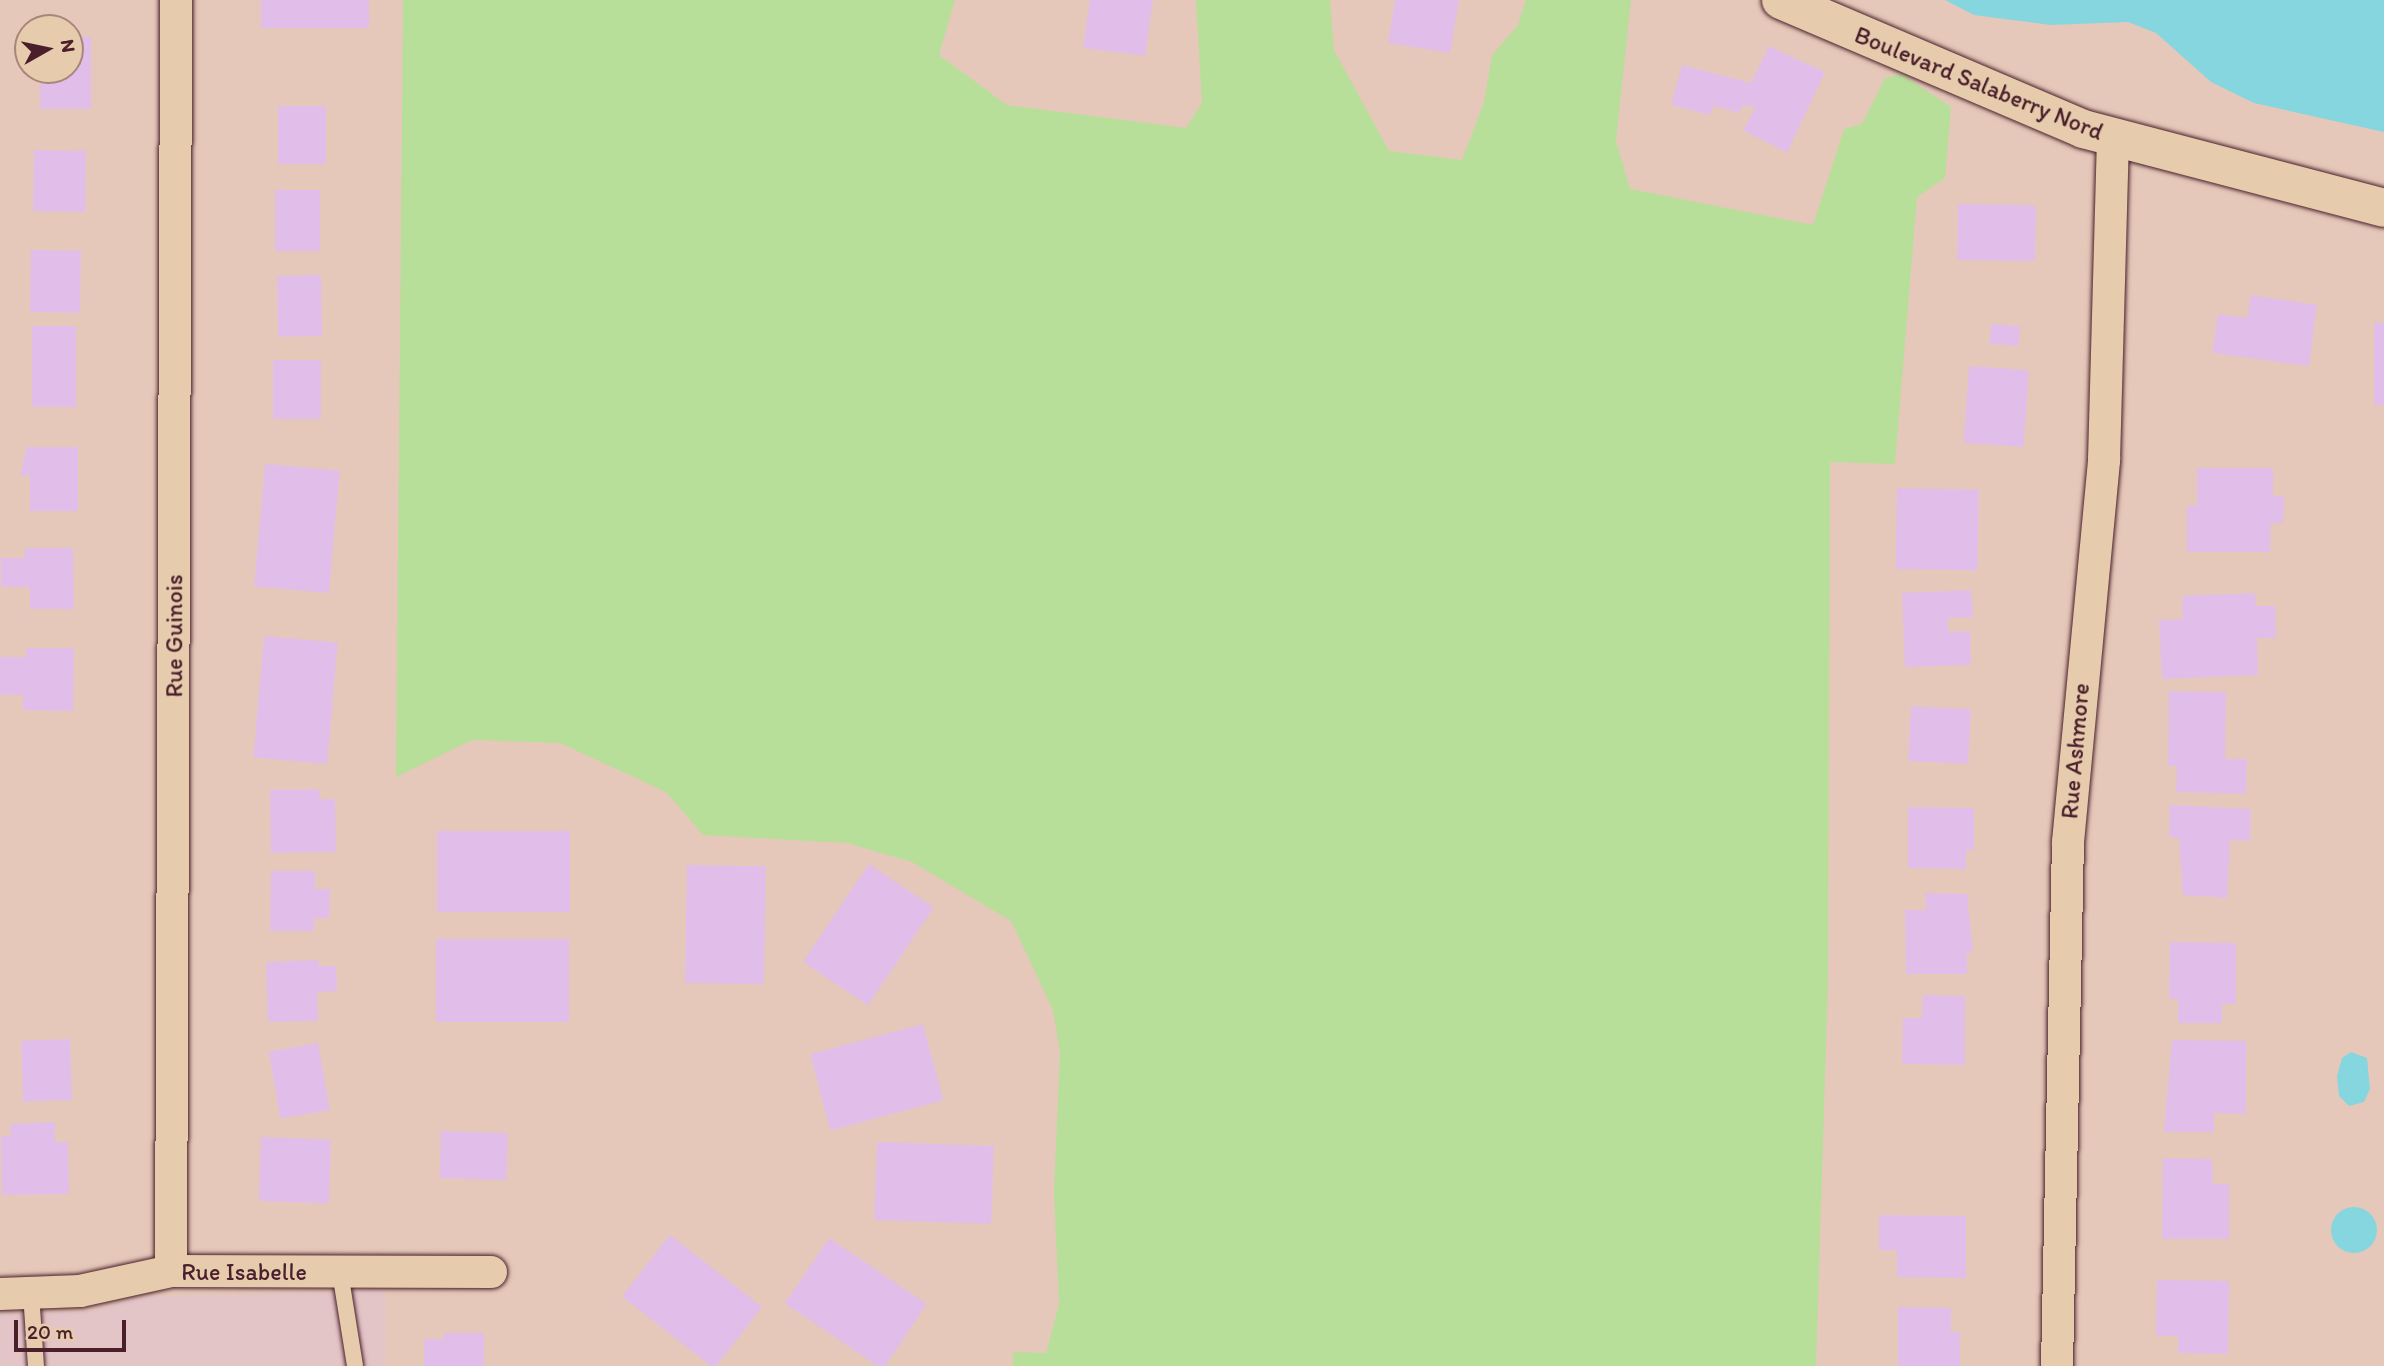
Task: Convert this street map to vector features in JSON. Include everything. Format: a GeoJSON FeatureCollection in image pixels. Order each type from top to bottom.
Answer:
{"type":"FeatureCollection","features":[{"type":"Feature","properties":{"kind":"street","name":"Rue Guinois"},"geometry":{"type":"LineString","coordinates":[[171,1271],[176,0]]}},
{"type":"Feature","properties":{"kind":"street","name":"Boulevard Salaberry Nord"},"geometry":{"type":"LineString","coordinates":[[1780,0],[1977,87],[2113,138],[2384,208]]}},
{"type":"Feature","properties":{"kind":"street","name":"Rue Ashmore"},"geometry":{"type":"LineString","coordinates":[[2057,1366],[2068,842],[2104,460],[2113,138]]}},
{"type":"Feature","properties":{"kind":"street","name":"Rue Isabelle"},"geometry":{"type":"LineString","coordinates":[[0,1294],[80,1291],[171,1271],[491,1272]]}},
{"type":"Feature","properties":{"kind":"lane"},"geometry":{"type":"LineString","coordinates":[[340,1272],[355,1366]]}},
{"type":"Feature","properties":{"kind":"lane"},"geometry":{"type":"LineString","coordinates":[[31,1293],[36,1366]]}},
{"type":"Feature","properties":{"kind":"shaded area"},"geometry":{"type":"Polygon","coordinates":[[[385,1291],[386,1366],[0,1366],[0,1314],[91,1311],[142,1297],[385,1291]]]}},
{"type":"Feature","properties":{"kind":"green space"},"geometry":{"type":"Polygon","coordinates":[[[403,0],[955,0],[939,55],[1007,105],[1186,128],[1202,103],[1196,0],[1330,0],[1334,50],[1389,151],[1462,160],[1484,102],[1492,55],[1518,25],[1526,0],[1631,0],[1616,141],[1630,189],[1813,225],[1844,129],[1862,124],[1885,78],[1901,74],[1951,107],[1945,178],[1917,197],[1895,464],[1830,462],[1828,981],[1816,1366],[1013,1366],[1013,1352],[1046,1353],[1059,1304],[1054,1192],[1060,1052],[1053,1010],[1011,921],[912,862],[847,843],[703,835],[666,792],[560,743],[472,740],[396,777],[403,0]]]}},
{"type":"Feature","properties":{"kind":"water"},"geometry":{"type":"Polygon","coordinates":[[[1945,0],[2384,0],[2384,132],[2254,103],[2211,82],[2156,33],[2128,22],[2051,25],[1974,15],[1945,0]]]}},
{"type":"Feature","properties":{"kind":"water"},"geometry":{"type":"Polygon","coordinates":[[[2351,1052],[2367,1058],[2370,1089],[2364,1102],[2349,1106],[2339,1096],[2337,1076],[2342,1058],[2351,1052]]]}},
{"type":"Feature","properties":{"kind":"water"},"geometry":{"type":"Polygon","coordinates":[[[2354,1207],[2370,1214],[2377,1230],[2370,1246],[2354,1253],[2338,1246],[2331,1230],[2338,1214],[2354,1207]]]}},
{"type":"Feature","properties":{"kind":"building"},"geometry":{"type":"Polygon","coordinates":[[[261,0],[369,0],[369,28],[261,28],[261,0]]]}},
{"type":"Feature","properties":{"kind":"building"},"geometry":{"type":"Polygon","coordinates":[[[1090,0],[1153,0],[1145,56],[1083,48],[1090,0]]]}},
{"type":"Feature","properties":{"kind":"building"},"geometry":{"type":"Polygon","coordinates":[[[1395,0],[1459,0],[1450,53],[1388,43],[1395,0]]]}},
{"type":"Feature","properties":{"kind":"building"},"geometry":{"type":"Polygon","coordinates":[[[84,37],[91,37],[91,109],[40,109],[40,84],[84,84],[84,37]]]}},
{"type":"Feature","properties":{"kind":"building"},"geometry":{"type":"Polygon","coordinates":[[[1769,46],[1825,72],[1787,153],[1743,130],[1755,108],[1743,105],[1739,113],[1714,106],[1709,115],[1671,105],[1682,65],[1751,83],[1769,46]]]}},
{"type":"Feature","properties":{"kind":"building"},"geometry":{"type":"Polygon","coordinates":[[[278,106],[326,106],[326,164],[278,164],[278,106]]]}},
{"type":"Feature","properties":{"kind":"building"},"geometry":{"type":"Polygon","coordinates":[[[34,150],[86,151],[85,212],[33,211],[34,150]]]}},
{"type":"Feature","properties":{"kind":"building"},"geometry":{"type":"Polygon","coordinates":[[[275,190],[320,190],[320,251],[275,251],[275,190]]]}},
{"type":"Feature","properties":{"kind":"building"},"geometry":{"type":"Polygon","coordinates":[[[1958,204],[2036,205],[2035,261],[1957,260],[1958,204]]]}},
{"type":"Feature","properties":{"kind":"building"},"geometry":{"type":"Polygon","coordinates":[[[31,250],[81,251],[80,313],[30,312],[31,250]]]}},
{"type":"Feature","properties":{"kind":"building"},"geometry":{"type":"Polygon","coordinates":[[[321,275],[322,336],[278,337],[277,276],[321,275]]]}},
{"type":"Feature","properties":{"kind":"building"},"geometry":{"type":"Polygon","coordinates":[[[2251,295],[2317,305],[2309,366],[2212,353],[2218,314],[2247,318],[2251,295]]]}},
{"type":"Feature","properties":{"kind":"building"},"geometry":{"type":"Polygon","coordinates":[[[2374,323],[2384,323],[2384,405],[2374,405],[2374,323]]]}},
{"type":"Feature","properties":{"kind":"building"},"geometry":{"type":"Polygon","coordinates":[[[1991,324],[2020,326],[2019,346],[1990,344],[1991,324]]]}},
{"type":"Feature","properties":{"kind":"building"},"geometry":{"type":"Polygon","coordinates":[[[32,326],[76,326],[76,407],[32,407],[32,326]]]}},
{"type":"Feature","properties":{"kind":"building"},"geometry":{"type":"Polygon","coordinates":[[[273,360],[321,360],[321,419],[273,419],[273,360]]]}},
{"type":"Feature","properties":{"kind":"building"},"geometry":{"type":"Polygon","coordinates":[[[1969,366],[2029,370],[2023,447],[1964,443],[1969,366]]]}},
{"type":"Feature","properties":{"kind":"building"},"geometry":{"type":"Polygon","coordinates":[[[27,447],[78,447],[78,511],[30,511],[30,475],[20,476],[27,447]]]}},
{"type":"Feature","properties":{"kind":"building"},"geometry":{"type":"Polygon","coordinates":[[[265,464],[340,471],[329,593],[254,587],[265,464]]]}},
{"type":"Feature","properties":{"kind":"building"},"geometry":{"type":"Polygon","coordinates":[[[2197,468],[2273,468],[2273,496],[2284,496],[2283,523],[2271,523],[2270,552],[2187,552],[2187,506],[2197,506],[2197,468]]]}},
{"type":"Feature","properties":{"kind":"building"},"geometry":{"type":"Polygon","coordinates":[[[1897,488],[1979,489],[1978,570],[1896,569],[1897,488]]]}},
{"type":"Feature","properties":{"kind":"building"},"geometry":{"type":"Polygon","coordinates":[[[25,548],[73,548],[74,609],[30,609],[30,587],[1,587],[1,558],[25,558],[25,548]]]}},
{"type":"Feature","properties":{"kind":"building"},"geometry":{"type":"Polygon","coordinates":[[[1971,590],[1973,617],[1948,618],[1948,632],[1970,631],[1971,665],[1905,667],[1902,593],[1971,590]]]}},
{"type":"Feature","properties":{"kind":"building"},"geometry":{"type":"Polygon","coordinates":[[[2255,593],[2256,606],[2275,606],[2276,638],[2257,638],[2258,675],[2162,679],[2159,620],[2183,619],[2182,596],[2255,593]]]}},
{"type":"Feature","properties":{"kind":"building"},"geometry":{"type":"Polygon","coordinates":[[[264,636],[338,642],[327,764],[253,758],[264,636]]]}},
{"type":"Feature","properties":{"kind":"building"},"geometry":{"type":"Polygon","coordinates":[[[26,648],[74,648],[73,711],[23,710],[23,695],[0,695],[0,657],[26,657],[26,648]]]}},
{"type":"Feature","properties":{"kind":"building"},"geometry":{"type":"Polygon","coordinates":[[[2169,691],[2226,692],[2225,759],[2247,759],[2246,794],[2176,792],[2177,766],[2168,766],[2169,691]]]}},
{"type":"Feature","properties":{"kind":"building"},"geometry":{"type":"Polygon","coordinates":[[[1911,706],[1971,709],[1968,764],[1908,761],[1911,706]]]}},
{"type":"Feature","properties":{"kind":"building"},"geometry":{"type":"Polygon","coordinates":[[[319,789],[320,799],[335,799],[336,852],[271,853],[270,790],[319,789]]]}},
{"type":"Feature","properties":{"kind":"building"},"geometry":{"type":"Polygon","coordinates":[[[2170,805],[2251,809],[2250,841],[2230,840],[2227,898],[2183,895],[2179,838],[2169,837],[2170,805]]]}},
{"type":"Feature","properties":{"kind":"building"},"geometry":{"type":"Polygon","coordinates":[[[1908,807],[1974,808],[1974,850],[1966,850],[1966,869],[1908,868],[1908,807]]]}},
{"type":"Feature","properties":{"kind":"building"},"geometry":{"type":"Polygon","coordinates":[[[437,831],[570,831],[570,912],[437,912],[437,831]]]}},
{"type":"Feature","properties":{"kind":"building"},"geometry":{"type":"Polygon","coordinates":[[[869,864],[934,908],[868,1005],[803,962],[869,864]]]}},
{"type":"Feature","properties":{"kind":"building"},"geometry":{"type":"Polygon","coordinates":[[[687,865],[766,866],[764,984],[685,983],[687,865]]]}},
{"type":"Feature","properties":{"kind":"building"},"geometry":{"type":"Polygon","coordinates":[[[271,871],[315,871],[315,889],[330,889],[329,918],[314,918],[314,931],[270,931],[271,871]]]}},
{"type":"Feature","properties":{"kind":"building"},"geometry":{"type":"Polygon","coordinates":[[[1925,893],[1967,894],[1973,953],[1967,952],[1967,974],[1906,974],[1905,910],[1926,910],[1925,893]]]}},
{"type":"Feature","properties":{"kind":"building"},"geometry":{"type":"Polygon","coordinates":[[[436,939],[569,939],[569,1022],[436,1022],[436,939]]]}},
{"type":"Feature","properties":{"kind":"building"},"geometry":{"type":"Polygon","coordinates":[[[2170,942],[2236,943],[2236,1004],[2222,1004],[2222,1023],[2178,1023],[2178,999],[2169,999],[2170,942]]]}},
{"type":"Feature","properties":{"kind":"building"},"geometry":{"type":"Polygon","coordinates":[[[319,960],[318,966],[336,966],[337,991],[317,992],[318,1021],[268,1022],[266,962],[319,960]]]}},
{"type":"Feature","properties":{"kind":"building"},"geometry":{"type":"Polygon","coordinates":[[[1923,995],[1965,996],[1965,1065],[1902,1064],[1903,1018],[1922,1018],[1923,995]]]}},
{"type":"Feature","properties":{"kind":"building"},"geometry":{"type":"Polygon","coordinates":[[[923,1024],[943,1100],[830,1131],[810,1054],[923,1024]]]}},
{"type":"Feature","properties":{"kind":"building"},"geometry":{"type":"Polygon","coordinates":[[[70,1039],[72,1100],[23,1102],[21,1041],[70,1039]]]}},
{"type":"Feature","properties":{"kind":"building"},"geometry":{"type":"Polygon","coordinates":[[[2172,1040],[2246,1041],[2246,1114],[2214,1113],[2214,1132],[2164,1132],[2172,1040]]]}},
{"type":"Feature","properties":{"kind":"building"},"geometry":{"type":"Polygon","coordinates":[[[318,1043],[330,1110],[281,1119],[269,1052],[318,1043]]]}},
{"type":"Feature","properties":{"kind":"building"},"geometry":{"type":"Polygon","coordinates":[[[55,1122],[55,1142],[68,1142],[69,1194],[2,1195],[1,1136],[11,1136],[10,1124],[55,1122]]]}},
{"type":"Feature","properties":{"kind":"building"},"geometry":{"type":"Polygon","coordinates":[[[441,1131],[508,1133],[506,1180],[439,1178],[441,1131]]]}},
{"type":"Feature","properties":{"kind":"building"},"geometry":{"type":"Polygon","coordinates":[[[261,1137],[331,1139],[329,1203],[259,1201],[261,1137]]]}},
{"type":"Feature","properties":{"kind":"building"},"geometry":{"type":"Polygon","coordinates":[[[877,1142],[994,1146],[991,1224],[874,1220],[877,1142]]]}},
{"type":"Feature","properties":{"kind":"building"},"geometry":{"type":"Polygon","coordinates":[[[2163,1158],[2212,1159],[2213,1184],[2229,1184],[2229,1239],[2162,1239],[2163,1158]]]}},
{"type":"Feature","properties":{"kind":"building"},"geometry":{"type":"Polygon","coordinates":[[[1879,1215],[1966,1216],[1966,1278],[1897,1277],[1897,1250],[1879,1250],[1879,1215]]]}},
{"type":"Feature","properties":{"kind":"building"},"geometry":{"type":"Polygon","coordinates":[[[670,1235],[762,1307],[716,1366],[711,1366],[622,1296],[670,1235]]]}},
{"type":"Feature","properties":{"kind":"building"},"geometry":{"type":"Polygon","coordinates":[[[829,1238],[927,1304],[885,1366],[877,1366],[785,1303],[829,1238]]]}},
{"type":"Feature","properties":{"kind":"building"},"geometry":{"type":"Polygon","coordinates":[[[2157,1280],[2229,1281],[2228,1354],[2178,1353],[2178,1336],[2156,1336],[2157,1280]]]}},
{"type":"Feature","properties":{"kind":"building"},"geometry":{"type":"Polygon","coordinates":[[[1898,1307],[1951,1308],[1951,1332],[1960,1332],[1960,1366],[1898,1366],[1898,1307]]]}},
{"type":"Feature","properties":{"kind":"building"},"geometry":{"type":"Polygon","coordinates":[[[444,1333],[484,1333],[484,1366],[424,1366],[424,1339],[444,1339],[444,1333]]]}}]}
